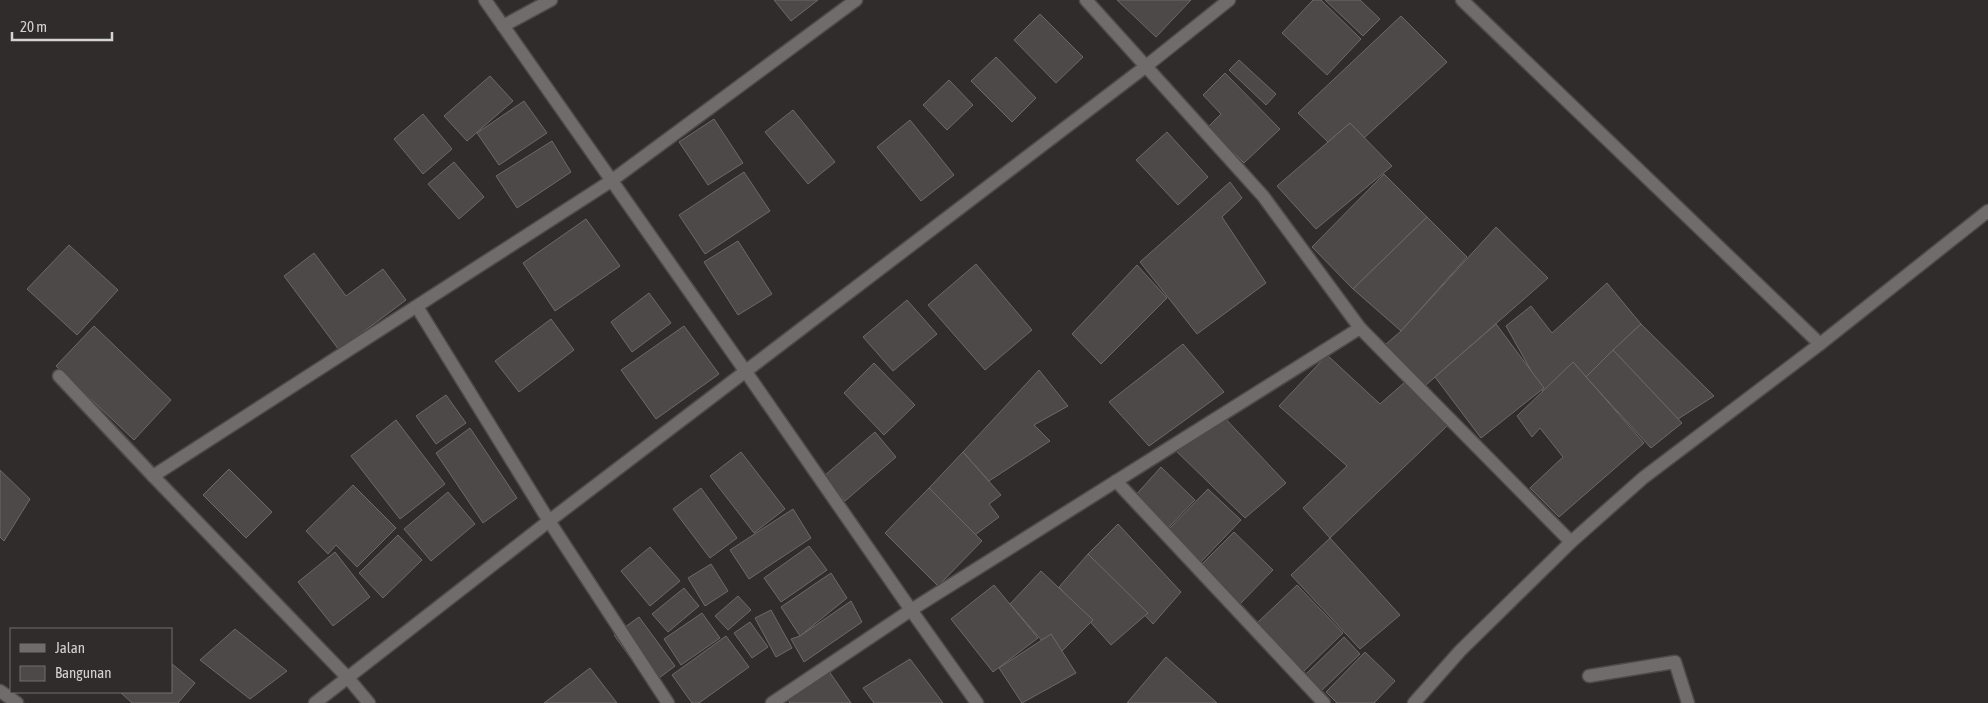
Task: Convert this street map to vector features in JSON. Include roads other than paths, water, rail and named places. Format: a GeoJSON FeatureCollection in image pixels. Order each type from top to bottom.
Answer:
{"type":"FeatureCollection","features":[{"type":"Feature","properties":{"kind":"street"},"geometry":{"type":"LineString","coordinates":[[485,0],[977,703]]}},
{"type":"Feature","properties":{"kind":"street"},"geometry":{"type":"LineString","coordinates":[[503,26],[551,0]]}},
{"type":"Feature","properties":{"kind":"street"},"geometry":{"type":"LineString","coordinates":[[153,476],[611,181],[856,0]]}},
{"type":"Feature","properties":{"kind":"street"},"geometry":{"type":"LineString","coordinates":[[1086,0],[1263,196],[1360,328],[1571,542]]}},
{"type":"Feature","properties":{"kind":"street"},"geometry":{"type":"LineString","coordinates":[[316,703],[549,521],[1145,67],[1229,0]]}},
{"type":"Feature","properties":{"kind":"street"},"geometry":{"type":"LineString","coordinates":[[1462,0],[1820,344]]}},
{"type":"Feature","properties":{"kind":"street"},"geometry":{"type":"LineString","coordinates":[[1414,703],[1460,651],[1571,542],[1643,478],[1820,344],[1988,211]]}},
{"type":"Feature","properties":{"kind":"street"},"geometry":{"type":"LineString","coordinates":[[417,307],[549,521],[668,703]]}},
{"type":"Feature","properties":{"kind":"street"},"geometry":{"type":"LineString","coordinates":[[772,703],[911,610],[1360,328]]}},
{"type":"Feature","properties":{"kind":"street"},"geometry":{"type":"LineString","coordinates":[[59,376],[348,678],[369,703]]}},
{"type":"Feature","properties":{"kind":"street"},"geometry":{"type":"LineString","coordinates":[[1116,481],[1324,703]]}},
{"type":"Feature","properties":{"kind":"street"},"geometry":{"type":"LineString","coordinates":[[1589,676],[1675,662],[1688,703]]}},
{"type":"Feature","properties":{"kind":"street"},"geometry":{"type":"LineString","coordinates":[[0,691],[17,703]]}}]}
